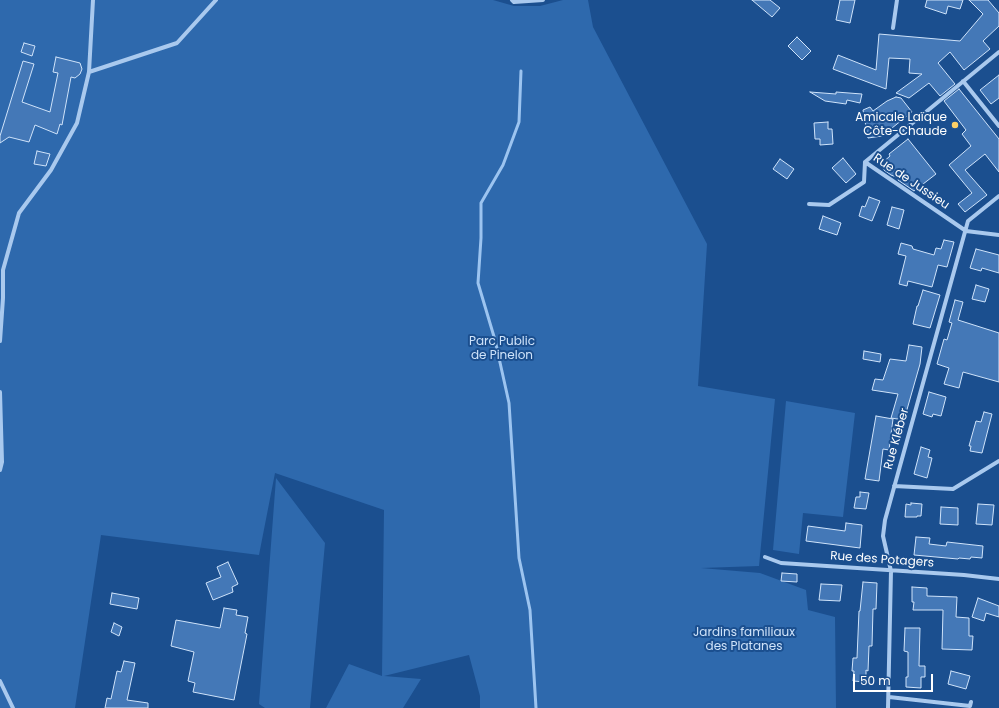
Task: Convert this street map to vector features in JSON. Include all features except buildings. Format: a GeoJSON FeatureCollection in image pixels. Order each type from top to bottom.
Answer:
{"type":"FeatureCollection","features":[{"type":"Feature","properties":{"kind":"street"},"geometry":{"type":"LineString","coordinates":[[0,341],[3,270],[20,213],[51,170],[77,123],[88,72],[93,0]]}},
{"type":"Feature","properties":{"kind":"street"},"geometry":{"type":"LineString","coordinates":[[88,72],[177,43],[216,0]]}},
{"type":"Feature","properties":{"kind":"street"},"geometry":{"type":"LineString","coordinates":[[512,0],[514,2],[543,0]]}},
{"type":"Feature","properties":{"kind":"street"},"geometry":{"type":"LineString","coordinates":[[893,28],[897,0]]}},
{"type":"Feature","properties":{"kind":"street"},"geometry":{"type":"LineString","coordinates":[[865,162],[999,52]]}},
{"type":"Feature","properties":{"kind":"street"},"geometry":{"type":"LineString","coordinates":[[963,81],[999,126]]}},
{"type":"Feature","properties":{"kind":"street","name":"Rue de Jussieu"},"geometry":{"type":"LineString","coordinates":[[809,204],[829,205],[864,182],[865,162]]}},
{"type":"Feature","properties":{"kind":"street","name":"Rue de Jussieu"},"geometry":{"type":"LineString","coordinates":[[865,162],[966,231],[999,235]]}},
{"type":"Feature","properties":{"kind":"street","name":"Rue Kléber"},"geometry":{"type":"LineString","coordinates":[[888,708],[891,571],[883,536],[885,520],[968,221],[999,196]]}},
{"type":"Feature","properties":{"kind":"street"},"geometry":{"type":"LineString","coordinates":[[0,392],[2,462],[0,470]]}},
{"type":"Feature","properties":{"kind":"street"},"geometry":{"type":"LineString","coordinates":[[894,486],[953,489],[999,461]]}},
{"type":"Feature","properties":{"kind":"street","name":"Rue des Potagers"},"geometry":{"type":"LineString","coordinates":[[765,557],[781,563],[964,575],[999,580]]}},
{"type":"Feature","properties":{"kind":"street"},"geometry":{"type":"LineString","coordinates":[[0,680],[13,708]]}},
{"type":"Feature","properties":{"kind":"street"},"geometry":{"type":"LineString","coordinates":[[888,698],[970,706],[971,702]]}},
{"type":"Feature","properties":{"kind":"green space"},"geometry":{"type":"Polygon","coordinates":[[[0,0],[493,0],[514,6],[540,6],[563,0],[588,0],[593,27],[707,244],[698,386],[775,399],[759,566],[701,568],[760,573],[806,590],[808,610],[835,617],[836,708],[480,708],[480,696],[469,655],[384,676],[421,679],[403,708],[326,708],[349,664],[382,676],[384,510],[275,473],[259,555],[101,535],[75,708],[0,708],[0,0]]]}},
{"type":"Feature","properties":{"kind":"green space"},"geometry":{"type":"Polygon","coordinates":[[[786,401],[855,413],[843,517],[803,513],[799,554],[773,550],[786,401]]]}},
{"type":"Feature","properties":{"kind":"green space"},"geometry":{"type":"Polygon","coordinates":[[[276,478],[325,543],[310,708],[265,708],[259,704],[276,478]]]}},
{"type":"Feature","properties":{"kind":"waterway"},"geometry":{"type":"LineString","coordinates":[[521,71],[519,122],[503,165],[481,203],[481,238],[478,283],[495,340],[509,403],[519,558],[530,610],[536,708]]}},
{"type":"Feature","properties":{"kind":"place","name":"Amicale Laïque Côte-Chaude"},"geometry":{"type":"Point","coordinates":[955,125]}},
{"type":"Feature","properties":{"kind":"park label","name":"Parc Public de Pinelon"},"geometry":{"type":"Point","coordinates":[502,349]}},
{"type":"Feature","properties":{"kind":"park label","name":"Jardins familiaux des Platanes"},"geometry":{"type":"Point","coordinates":[744,640]}}]}
